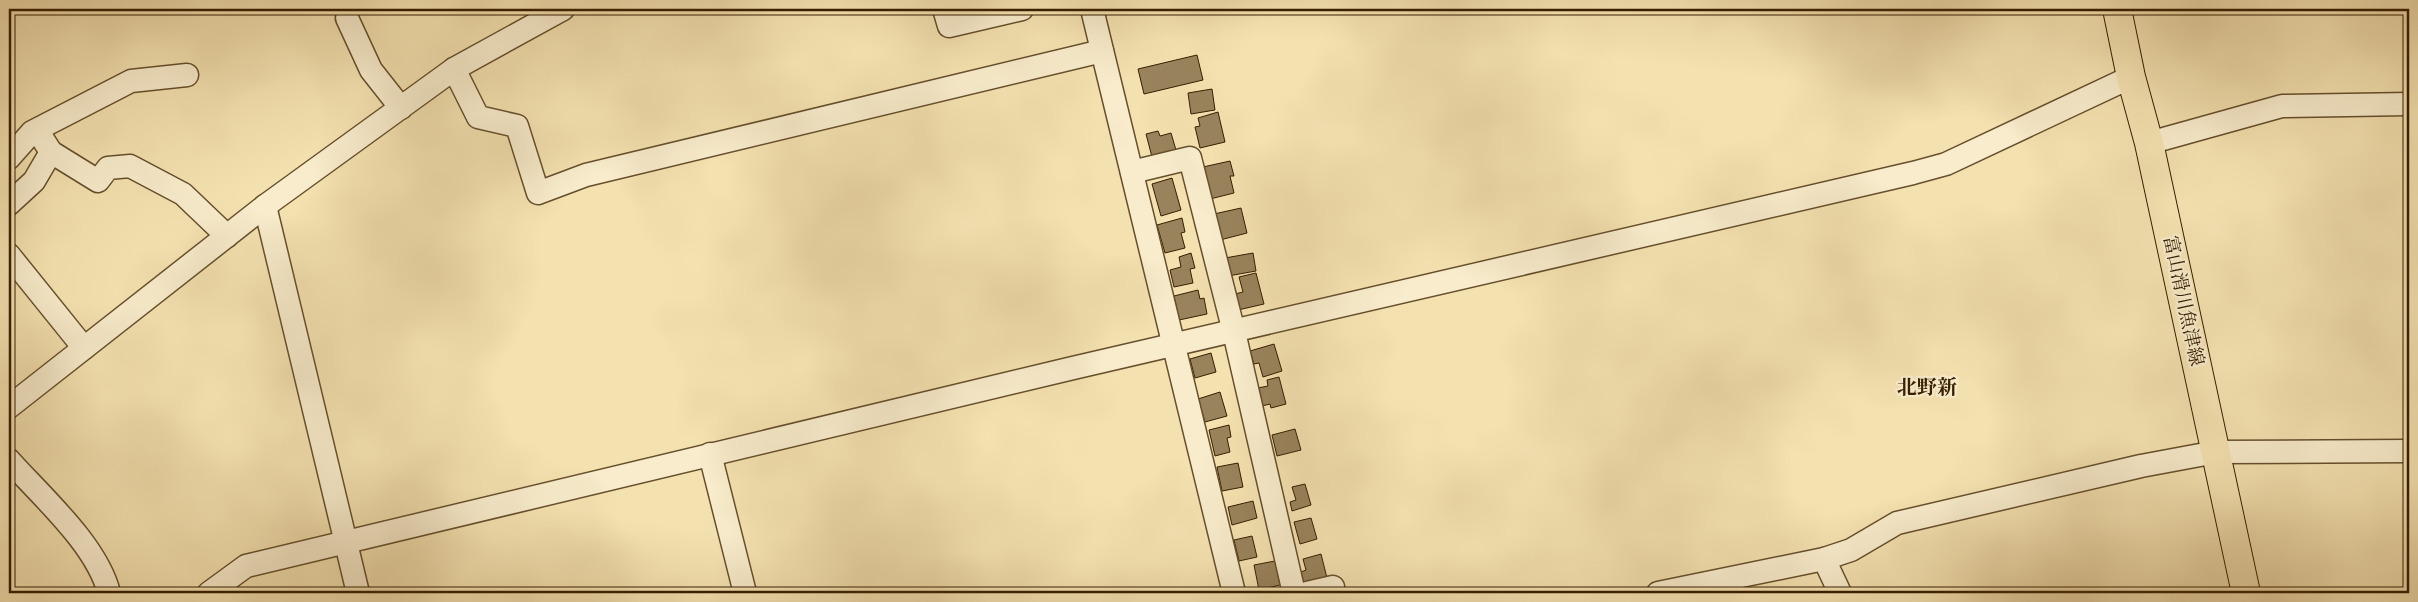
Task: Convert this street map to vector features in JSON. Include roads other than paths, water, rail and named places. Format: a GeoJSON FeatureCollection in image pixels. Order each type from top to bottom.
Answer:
{"type":"FeatureCollection","features":[{"type":"Feature","properties":{"kind":"main road","name":"富山滑川魚津線"},"geometry":{"type":"LineString","coordinates":[[2117,9],[2131,77],[2149,143],[2246,593]]}},
{"type":"Feature","properties":{"kind":"street"},"geometry":{"type":"LineString","coordinates":[[9,407],[265,206],[454,69],[563,9]]}},
{"type":"Feature","properties":{"kind":"street"},"geometry":{"type":"LineString","coordinates":[[944,9],[949,26],[1022,9]]}},
{"type":"Feature","properties":{"kind":"street"},"geometry":{"type":"LineString","coordinates":[[1092,9],[1234,593]]}},
{"type":"Feature","properties":{"kind":"street"},"geometry":{"type":"LineString","coordinates":[[348,18],[371,70],[401,108]]}},
{"type":"Feature","properties":{"kind":"street"},"geometry":{"type":"LineString","coordinates":[[454,69],[478,117],[518,126],[538,193],[586,175],[1102,51]]}},
{"type":"Feature","properties":{"kind":"street"},"geometry":{"type":"LineString","coordinates":[[9,158],[32,132],[131,82],[187,75]]}},
{"type":"Feature","properties":{"kind":"street"},"geometry":{"type":"LineString","coordinates":[[209,593],[246,566],[346,541],[710,454],[1913,174],[1946,164],[2131,77]]}},
{"type":"Feature","properties":{"kind":"street"},"geometry":{"type":"LineString","coordinates":[[2149,143],[2282,106],[2409,104]]}},
{"type":"Feature","properties":{"kind":"street"},"geometry":{"type":"LineString","coordinates":[[37,130],[51,152],[98,181],[108,168],[130,166],[183,194],[227,236]]}},
{"type":"Feature","properties":{"kind":"street"},"geometry":{"type":"LineString","coordinates":[[9,204],[34,181],[51,152]]}},
{"type":"Feature","properties":{"kind":"street"},"geometry":{"type":"LineString","coordinates":[[1132,172],[1190,158],[1234,332],[1294,593]]}},
{"type":"Feature","properties":{"kind":"street"},"geometry":{"type":"LineString","coordinates":[[265,206],[358,593]]}},
{"type":"Feature","properties":{"kind":"street"},"geometry":{"type":"LineString","coordinates":[[9,255],[84,348]]}},
{"type":"Feature","properties":{"kind":"street"},"geometry":{"type":"LineString","coordinates":[[1658,593],[1709,588],[1824,559],[1851,550],[1897,523],[2141,466],[2216,452],[2409,451]]}},
{"type":"Feature","properties":{"kind":"street"},"geometry":{"type":"LineString","coordinates":[[710,454],[745,593]]}},
{"type":"Feature","properties":{"kind":"street"},"geometry":{"type":"LineString","coordinates":[[9,460],[87,548],[104,576],[109,593]]}},
{"type":"Feature","properties":{"kind":"street"},"geometry":{"type":"LineString","coordinates":[[1824,559],[1840,593]]}},
{"type":"Feature","properties":{"kind":"street"},"geometry":{"type":"LineString","coordinates":[[1307,593],[1333,587]]}},
{"type":"Feature","properties":{"kind":"district","name":"北野新"},"geometry":{"type":"Point","coordinates":[1927,389]}}]}
